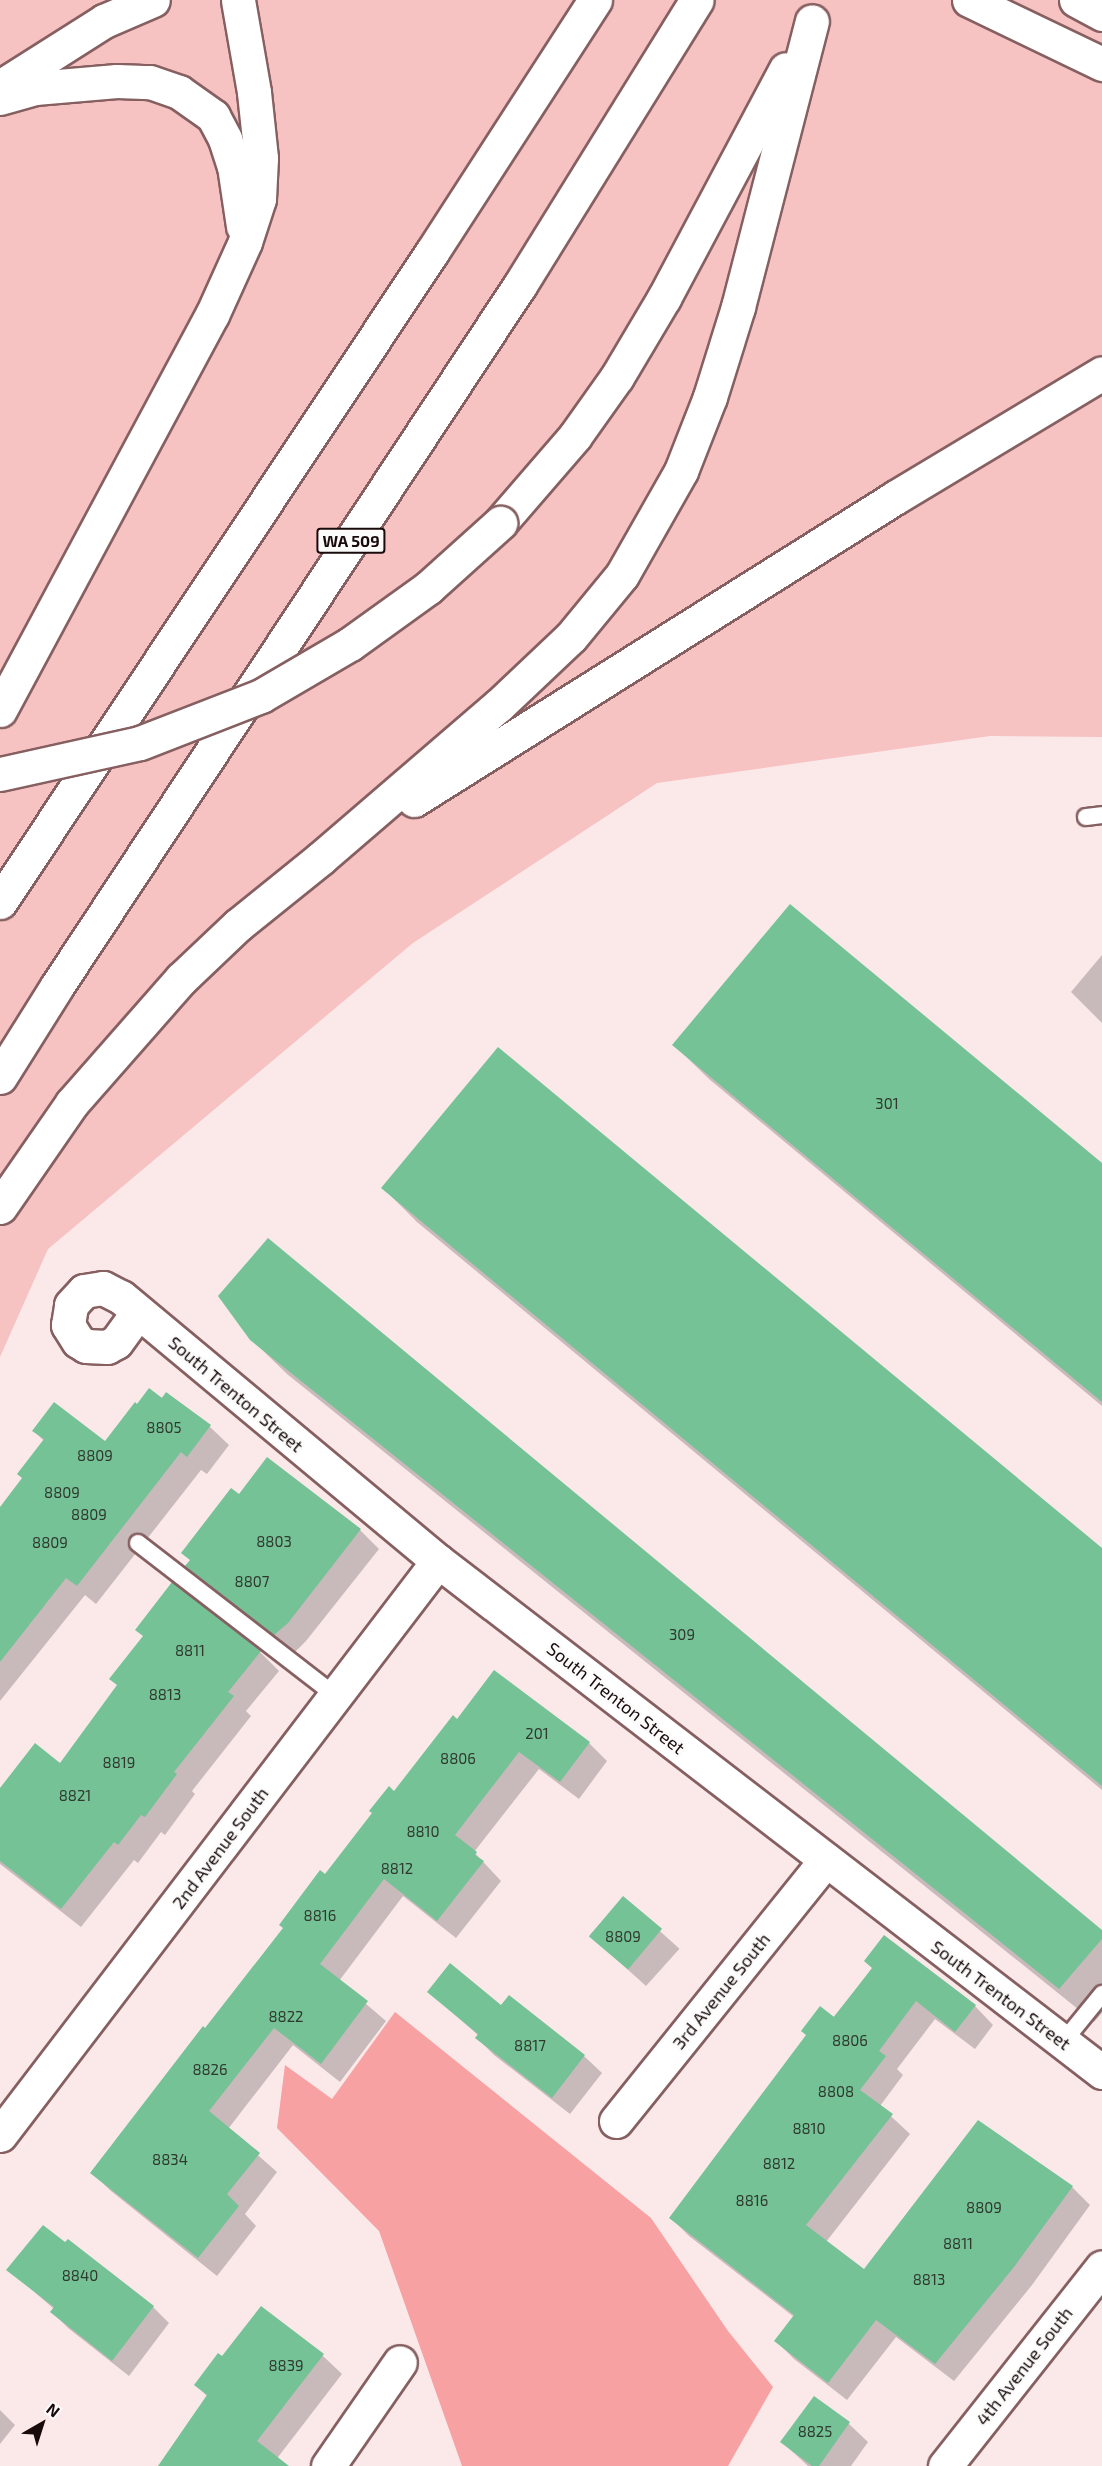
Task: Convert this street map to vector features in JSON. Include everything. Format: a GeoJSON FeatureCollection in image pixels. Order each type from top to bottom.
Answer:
{"type":"FeatureCollection","features":[{"type":"Feature","properties":{"kind":"main road"},"geometry":{"type":"LineString","coordinates":[[0,87],[104,21],[153,0]]}},
{"type":"Feature","properties":{"kind":"main road"},"geometry":{"type":"LineString","coordinates":[[0,710],[212,315],[245,242],[259,199],[261,158],[254,92],[238,0]]}},
{"type":"Feature","properties":{"kind":"main road"},"geometry":{"type":"LineString","coordinates":[[0,902],[425,261],[595,0]]}},
{"type":"Feature","properties":{"kind":"main road","name":"WA 509"},"geometry":{"type":"LineString","coordinates":[[0,1077],[57,986],[520,285],[697,0]]}},
{"type":"Feature","properties":{"kind":"main road"},"geometry":{"type":"LineString","coordinates":[[969,0],[1102,64]]}},
{"type":"Feature","properties":{"kind":"main road"},"geometry":{"type":"LineString","coordinates":[[1076,0],[1102,14]]}},
{"type":"Feature","properties":{"kind":"main road"},"geometry":{"type":"LineString","coordinates":[[0,774],[140,743],[261,696],[350,644],[429,588],[500,523],[575,436],[617,377],[664,298],[817,10]]}},
{"type":"Feature","properties":{"kind":"main road"},"geometry":{"type":"LineString","coordinates":[[0,1207],[72,1103],[180,979],[237,925],[321,858],[498,706],[571,637],[622,575],[681,471],[710,397],[738,307],[817,10]]}},
{"type":"Feature","properties":{"kind":"main road"},"geometry":{"type":"LineString","coordinates":[[0,98],[35,88],[117,81],[150,82],[179,92],[198,102],[213,116],[228,148],[234,166],[245,242]]}},
{"type":"Feature","properties":{"kind":"main road"},"geometry":{"type":"LineString","coordinates":[[321,858],[896,497],[1102,373]]}},
{"type":"Feature","properties":{"kind":"main road","name":"South Trenton Street"},"geometry":{"type":"LineString","coordinates":[[138,1312],[438,1561],[1102,2072]]}},
{"type":"Feature","properties":{"kind":"main road","name":"2nd Avenue South"},"geometry":{"type":"LineString","coordinates":[[0,2135],[438,1561]]}},
{"type":"Feature","properties":{"kind":"main road","name":"3rd Avenue South"},"geometry":{"type":"LineString","coordinates":[[616,2121],[826,1860]]}},
{"type":"Feature","properties":{"kind":"main road","name":"4th Avenue South"},"geometry":{"type":"LineString","coordinates":[[945,2466],[1102,2266]]}},
{"type":"Feature","properties":{"kind":"main road"},"geometry":{"type":"LineString","coordinates":[[328,2466],[399,2362]]}},
{"type":"Feature","properties":{"kind":"lane"},"geometry":{"type":"LineString","coordinates":[[138,1543],[336,1696]]}},
{"type":"Feature","properties":{"kind":"lane"},"geometry":{"type":"LineString","coordinates":[[1063,2042],[1102,1994]]}},
{"type":"Feature","properties":{"kind":"shaded area"},"geometry":{"type":"Polygon","coordinates":[[[0,0],[1102,0],[1102,737],[990,736],[657,783],[413,943],[48,1249],[0,1357],[0,0]]]}},
{"type":"Feature","properties":{"kind":"shaded area"},"geometry":{"type":"Polygon","coordinates":[[[395,2012],[651,2218],[728,2331],[773,2387],[728,2466],[462,2466],[379,2231],[277,2128],[285,2065],[332,2099],[395,2012]]]}},
{"type":"Feature","properties":{"kind":"building"},"geometry":{"type":"Polygon","coordinates":[[[790,904],[1102,1163],[1102,1402],[672,1045],[790,904]]]}},
{"type":"Feature","properties":{"kind":"building"},"geometry":{"type":"Polygon","coordinates":[[[498,1047],[1102,1548],[1102,1786],[381,1188],[498,1047]]]}},
{"type":"Feature","properties":{"kind":"building"},"geometry":{"type":"Polygon","coordinates":[[[268,1238],[1102,1930],[1102,1939],[1059,1989],[250,1340],[218,1296],[268,1238]]]}},
{"type":"Feature","properties":{"kind":"building"},"geometry":{"type":"Polygon","coordinates":[[[149,1388],[162,1398],[166,1392],[211,1425],[187,1457],[181,1452],[77,1586],[66,1578],[0,1662],[0,1507],[22,1478],[17,1474],[44,1439],[32,1431],[54,1402],[105,1441],[135,1402],[137,1404],[149,1388]]]}},
{"type":"Feature","properties":{"kind":"building"},"geometry":{"type":"Polygon","coordinates":[[[267,1457],[361,1529],[288,1623],[274,1635],[185,1566],[190,1560],[181,1553],[231,1488],[239,1494],[267,1457]]]}},
{"type":"Feature","properties":{"kind":"building"},"geometry":{"type":"Polygon","coordinates":[[[172,1582],[261,1651],[228,1692],[234,1696],[174,1772],[177,1774],[145,1817],[141,1815],[118,1845],[114,1842],[61,1909],[0,1861],[0,1788],[35,1743],[60,1763],[117,1685],[109,1679],[143,1636],[135,1630],[172,1582]]]}},
{"type":"Feature","properties":{"kind":"building"},"geometry":{"type":"Polygon","coordinates":[[[494,1670],[590,1742],[560,1782],[519,1752],[455,1835],[477,1852],[475,1855],[484,1861],[437,1921],[384,1879],[320,1964],[368,2001],[321,2064],[274,2028],[209,2111],[260,2153],[227,2194],[239,2206],[198,2258],[90,2173],[203,2026],[205,2028],[283,1928],[279,1925],[320,1870],[325,1874],[372,1813],[369,1811],[389,1786],[394,1791],[453,1715],[457,1719],[494,1670]]]}},
{"type":"Feature","properties":{"kind":"building"},"geometry":{"type":"Polygon","coordinates":[[[623,1896],[662,1929],[628,1969],[589,1937],[623,1896]]]}},
{"type":"Feature","properties":{"kind":"building"},"geometry":{"type":"Polygon","coordinates":[[[884,1935],[976,2005],[955,2032],[916,2001],[879,2051],[886,2056],[860,2090],[893,2114],[806,2225],[864,2269],[978,2120],[1073,2186],[1014,2267],[935,2364],[876,2320],[828,2383],[774,2341],[794,2315],[669,2218],[806,2035],[801,2031],[820,2006],[834,2017],[872,1968],[864,1961],[884,1935]]]}},
{"type":"Feature","properties":{"kind":"building"},"geometry":{"type":"Polygon","coordinates":[[[450,1963],[501,2005],[509,1995],[585,2055],[552,2098],[475,2038],[478,2034],[427,1992],[450,1963]]]}},
{"type":"Feature","properties":{"kind":"building"},"geometry":{"type":"Polygon","coordinates":[[[43,2225],[65,2242],[68,2239],[154,2306],[112,2361],[50,2312],[54,2307],[6,2270],[43,2225]]]}},
{"type":"Feature","properties":{"kind":"building"},"geometry":{"type":"Polygon","coordinates":[[[261,2306],[324,2354],[257,2441],[289,2466],[158,2466],[207,2395],[194,2385],[218,2353],[222,2356],[261,2306]]]}},
{"type":"Feature","properties":{"kind":"building"},"geometry":{"type":"Polygon","coordinates":[[[814,2396],[850,2422],[819,2466],[812,2466],[780,2442],[814,2396]]]}}]}
